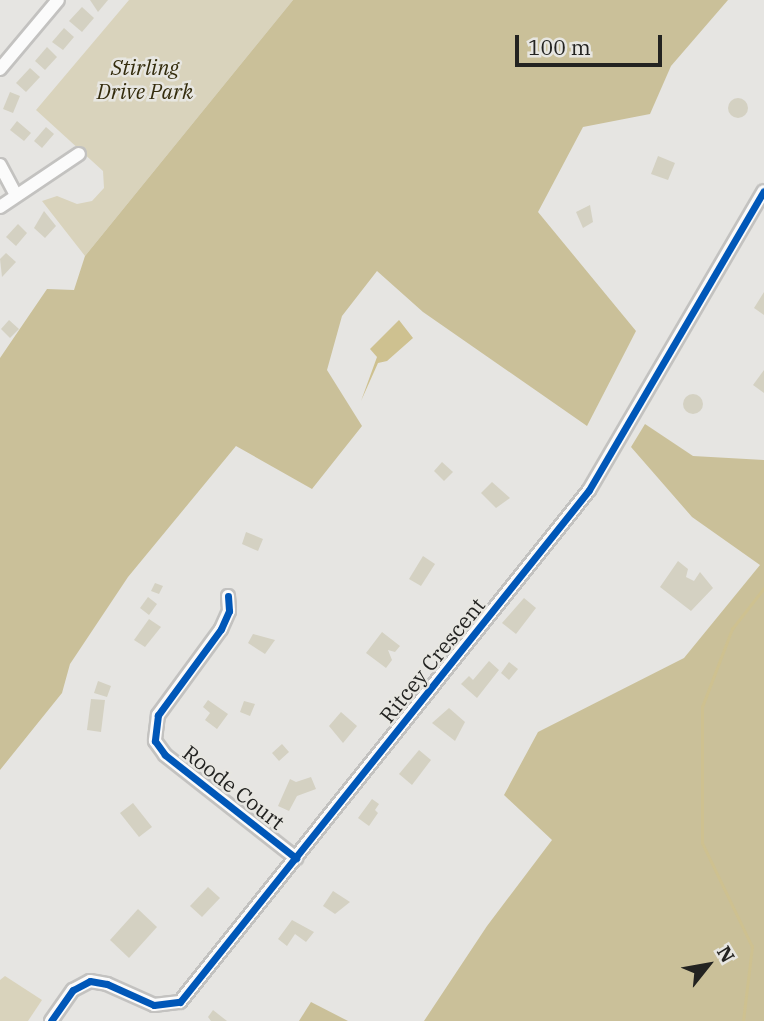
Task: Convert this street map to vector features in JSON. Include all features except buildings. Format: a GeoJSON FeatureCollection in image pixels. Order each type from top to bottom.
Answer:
{"type":"FeatureCollection","features":[{"type":"Feature","properties":{"kind":"street"},"geometry":{"type":"LineString","coordinates":[[0,69],[58,0]]}},
{"type":"Feature","properties":{"kind":"street"},"geometry":{"type":"LineString","coordinates":[[0,206],[46,180],[79,154]]}},
{"type":"Feature","properties":{"kind":"street"},"geometry":{"type":"LineString","coordinates":[[0,165],[16,195]]}},
{"type":"Feature","properties":{"kind":"street","name":"Ritcey Crescent"},"geometry":{"type":"LineString","coordinates":[[51,1021],[73,990],[90,981],[107,984],[154,1005],[178,1003],[589,491],[764,191]]}},
{"type":"Feature","properties":{"kind":"street","name":"Roode Court"},"geometry":{"type":"LineString","coordinates":[[229,596],[224,624],[158,715],[155,737],[165,755],[296,858]]}},
{"type":"Feature","properties":{"kind":"green space","name":"Stirling Drive Park"},"geometry":{"type":"Polygon","coordinates":[[[129,0],[293,0],[85,256],[42,201],[57,196],[77,204],[92,201],[104,188],[103,171],[36,110],[129,0]]]}},
{"type":"Feature","properties":{"kind":"green space"},"geometry":{"type":"Polygon","coordinates":[[[5,976],[42,1000],[28,1021],[0,1021],[0,980],[5,976]]]}},
{"type":"Feature","properties":{"kind":"shaded area"},"geometry":{"type":"Polygon","coordinates":[[[293,0],[728,0],[671,66],[650,114],[583,127],[538,212],[636,331],[587,426],[423,312],[377,271],[342,316],[327,370],[362,426],[312,489],[236,446],[128,577],[70,664],[62,693],[0,770],[0,358],[47,289],[74,290],[85,256],[293,0]]]}},
{"type":"Feature","properties":{"kind":"shaded area"},"geometry":{"type":"Polygon","coordinates":[[[399,320],[413,338],[387,361],[378,363],[361,401],[377,357],[370,349],[399,320]]]}},
{"type":"Feature","properties":{"kind":"shaded area"},"geometry":{"type":"Polygon","coordinates":[[[645,424],[693,456],[764,460],[764,1021],[424,1021],[487,926],[552,840],[504,795],[538,732],[684,658],[760,565],[692,517],[631,447],[645,424]]]}},
{"type":"Feature","properties":{"kind":"shaded area"},"geometry":{"type":"Polygon","coordinates":[[[311,1002],[348,1021],[299,1021],[311,1002]]]}},
{"type":"Feature","properties":{"kind":"waterway"},"geometry":{"type":"LineString","coordinates":[[743,1021],[752,947],[702,843],[702,707],[732,629],[764,588]]}},
{"type":"Feature","properties":{"kind":"cycle path"},"geometry":{"type":"LineString","coordinates":[[51,1021],[73,990],[90,981],[107,984],[154,1005],[180,1002],[589,490],[764,191]]}},
{"type":"Feature","properties":{"kind":"cycle path"},"geometry":{"type":"LineString","coordinates":[[228,596],[229,611],[221,629],[158,715],[155,741],[165,755],[296,858]]}}]}
